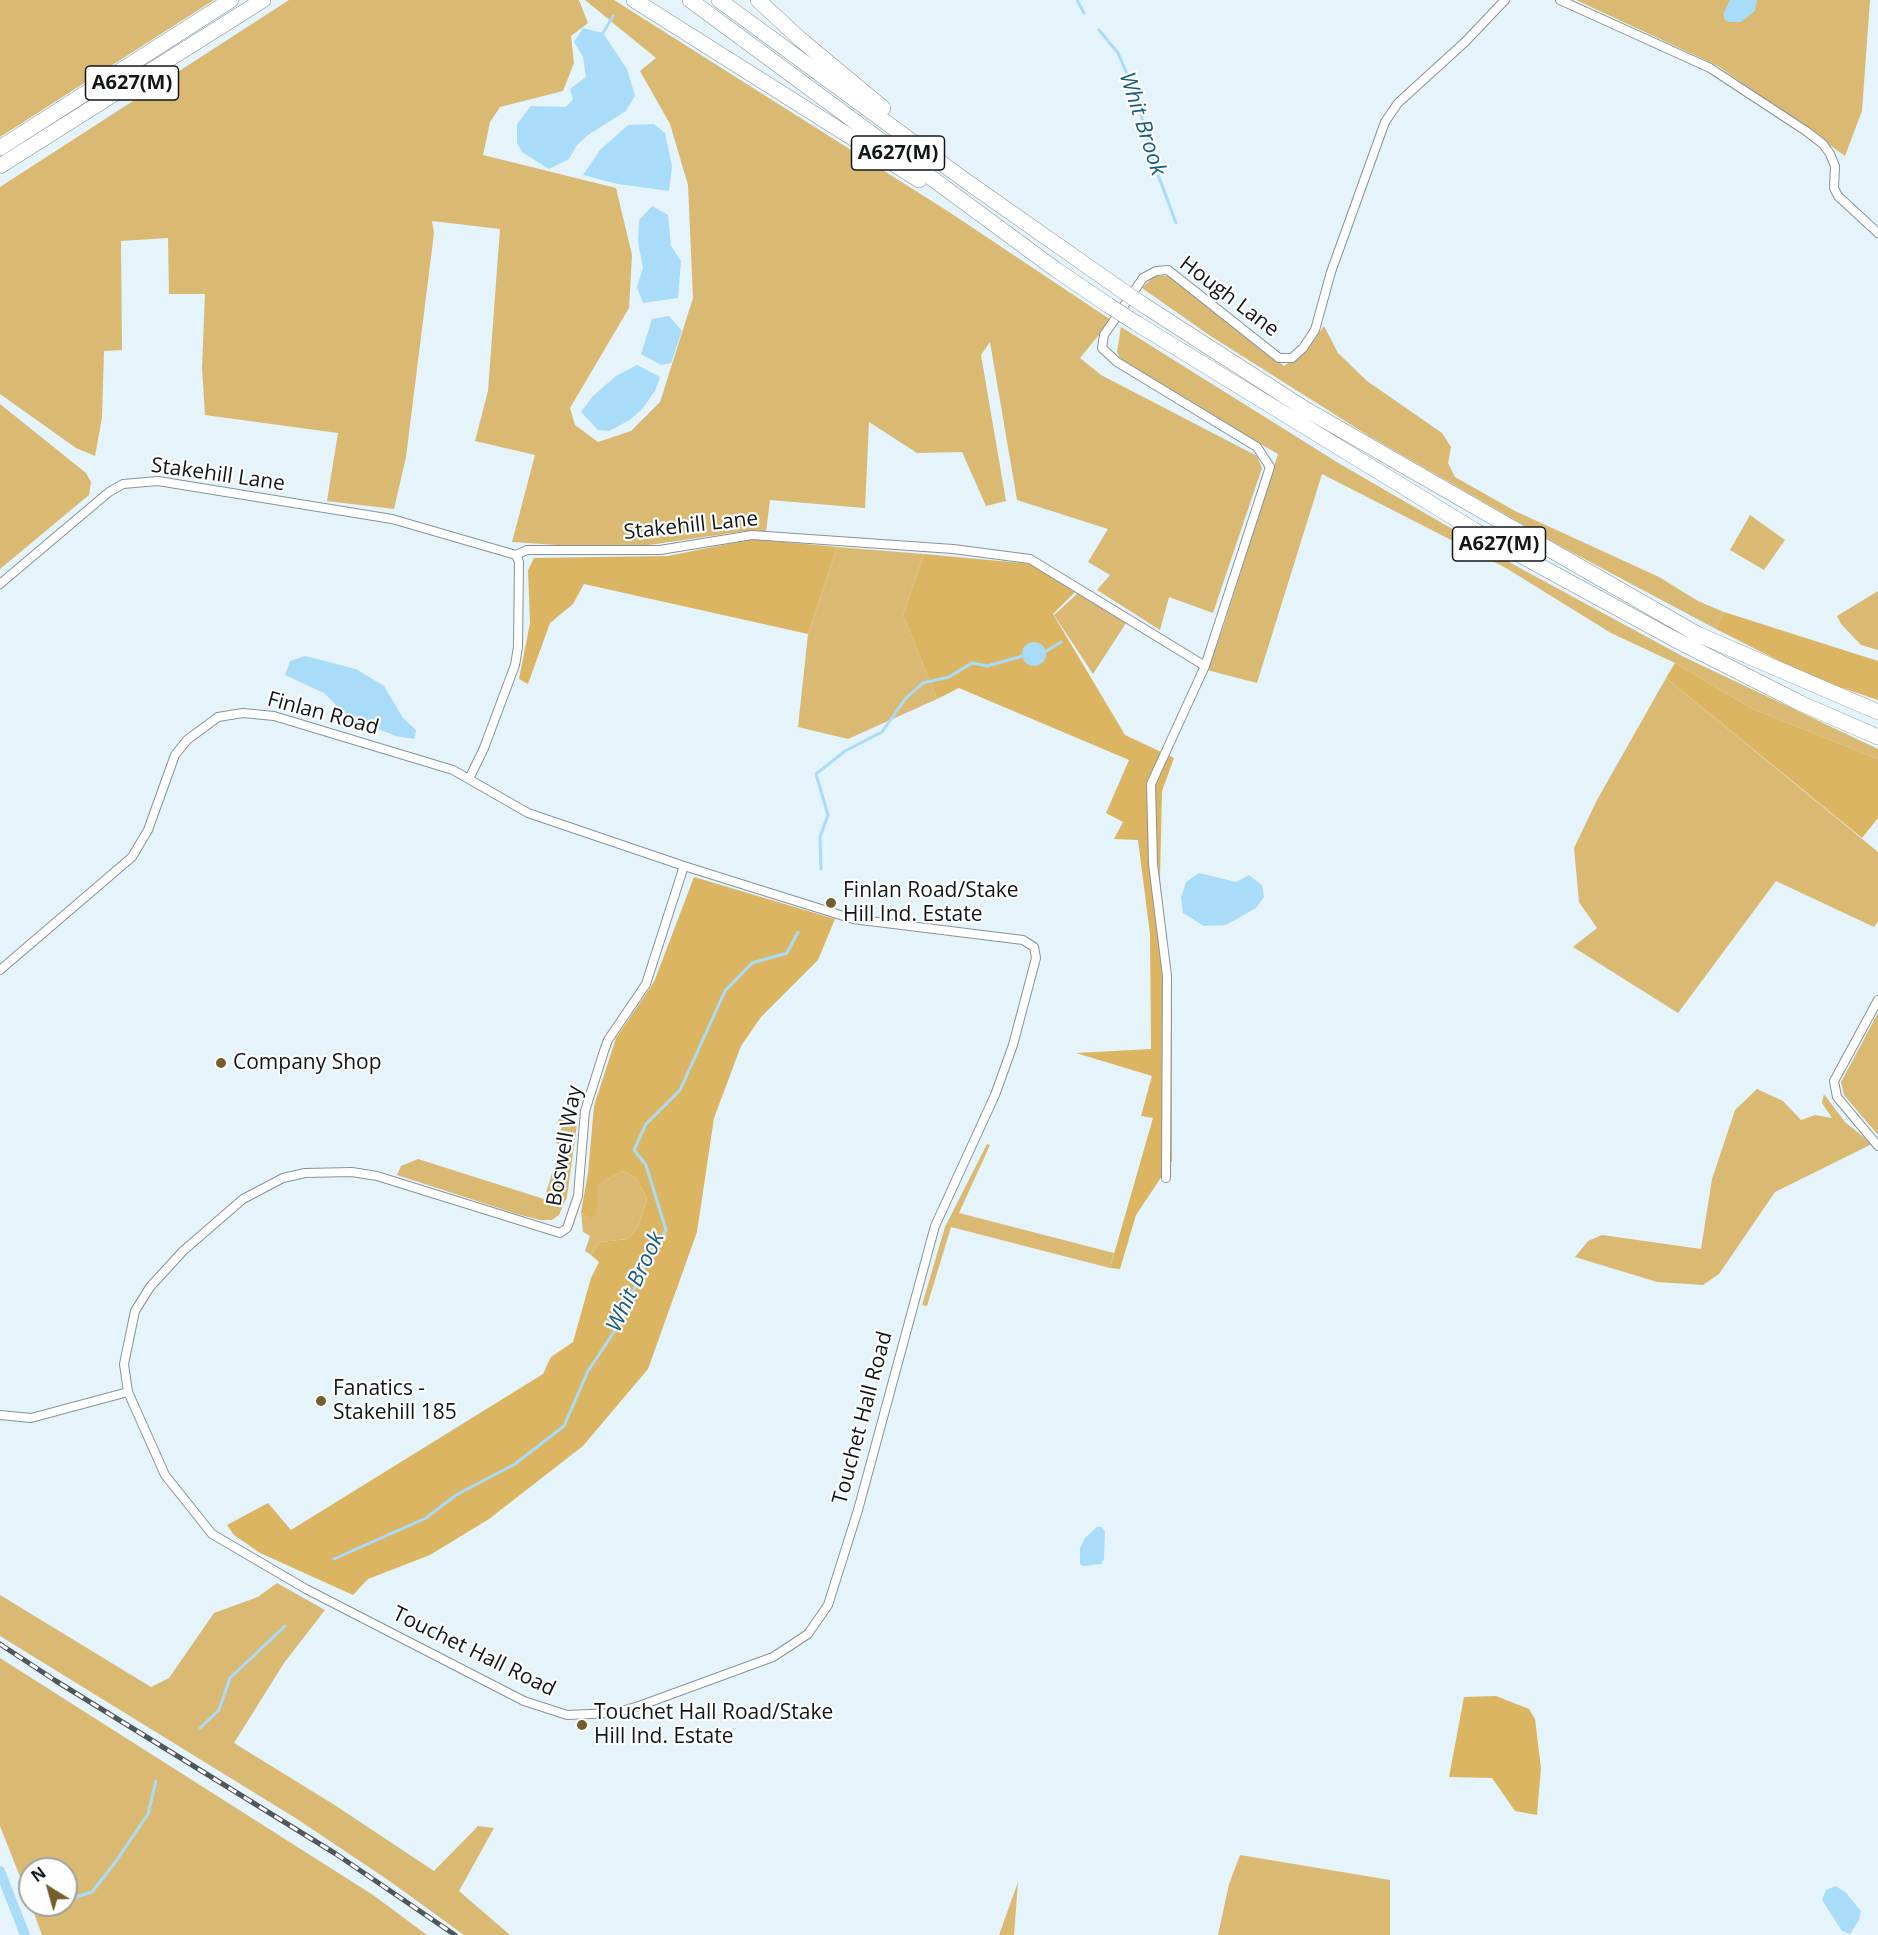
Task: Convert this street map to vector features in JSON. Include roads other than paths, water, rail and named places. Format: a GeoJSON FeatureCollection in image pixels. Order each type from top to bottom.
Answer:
{"type":"FeatureCollection","features":[{"type":"Feature","properties":{"kind":"highway","name":"A627(M)"},"geometry":{"type":"LineString","coordinates":[[0,148],[231,0]]}},
{"type":"Feature","properties":{"kind":"highway","name":"A627(M)"},"geometry":{"type":"LineString","coordinates":[[0,166],[263,0]]}},
{"type":"Feature","properties":{"kind":"highway","name":"A627(M)"},"geometry":{"type":"LineString","coordinates":[[634,0],[1136,323],[1474,531],[1684,644],[1800,703],[1878,737]]}},
{"type":"Feature","properties":{"kind":"highway","name":"A627(M)"},"geometry":{"type":"LineString","coordinates":[[690,0],[1055,269]]}},
{"type":"Feature","properties":{"kind":"highway","name":"A627(M)"},"geometry":{"type":"LineString","coordinates":[[718,0],[1033,229],[1142,304],[1305,409],[1697,634],[1878,712]]}},
{"type":"Feature","properties":{"kind":"highway","name":"A627(M)"},"geometry":{"type":"LineString","coordinates":[[758,0],[864,93],[1033,229]]}},
{"type":"Feature","properties":{"kind":"street","name":"Hough Lane"},"geometry":{"type":"LineString","coordinates":[[1205,666],[1270,467],[1257,447],[1117,362],[1102,348],[1104,335],[1143,278],[1156,271],[1168,270],[1279,358],[1292,358],[1303,348],[1315,330],[1331,272],[1384,122],[1398,103],[1465,42],[1505,0]]}},
{"type":"Feature","properties":{"kind":"street"},"geometry":{"type":"LineString","coordinates":[[1560,0],[1710,68],[1806,131],[1823,144],[1830,154],[1835,166],[1834,188],[1838,196],[1878,233]]}},
{"type":"Feature","properties":{"kind":"street","name":"Stakehill Lane"},"geometry":{"type":"LineString","coordinates":[[0,584],[123,484],[158,481],[392,519],[516,555],[527,550],[660,550],[752,535],[953,549],[1030,559],[1205,666]]}},
{"type":"Feature","properties":{"kind":"street"},"geometry":{"type":"LineString","coordinates":[[469,779],[484,748],[515,665],[519,623],[519,562],[516,555]]}},
{"type":"Feature","properties":{"kind":"street"},"geometry":{"type":"LineString","coordinates":[[1166,1178],[1167,976],[1153,864],[1151,784],[1205,666]]}},
{"type":"Feature","properties":{"kind":"street","name":"Finlan Road"},"geometry":{"type":"LineString","coordinates":[[0,970],[132,857],[148,830],[176,755],[197,731],[218,717],[243,713],[274,716],[453,770],[528,813],[684,866],[853,919],[1023,940],[1034,947]]}},
{"type":"Feature","properties":{"kind":"street","name":"Boswell Way"},"geometry":{"type":"LineString","coordinates":[[560,1233],[567,1228],[578,1196],[585,1112],[604,1051],[608,1040],[646,984],[684,866]]}},
{"type":"Feature","properties":{"kind":"street","name":"Touchet Hall Road"},"geometry":{"type":"LineString","coordinates":[[560,1233],[377,1176],[326,1171],[283,1178],[243,1200],[183,1251],[150,1287],[135,1311],[124,1364],[128,1392],[165,1475],[212,1534],[306,1588],[524,1701],[567,1715],[614,1713],[773,1657],[808,1634],[832,1595],[934,1226],[995,1095],[1012,1045],[1036,958],[1034,947]]}},
{"type":"Feature","properties":{"kind":"street"},"geometry":{"type":"LineString","coordinates":[[1878,1000],[1834,1081],[1837,1096],[1864,1126],[1878,1146]]}},
{"type":"Feature","properties":{"kind":"street"},"geometry":{"type":"LineString","coordinates":[[0,1415],[31,1418],[128,1392]]}},
{"type":"Feature","properties":{"kind":"water"},"geometry":{"type":"Polygon","coordinates":[[[1730,0],[1757,0],[1755,11],[1741,22],[1729,22],[1725,20],[1723,14],[1730,0]]]}},
{"type":"Feature","properties":{"kind":"water"},"geometry":{"type":"Polygon","coordinates":[[[583,28],[603,33],[627,69],[635,96],[626,111],[588,135],[577,145],[569,159],[549,169],[522,152],[517,143],[517,124],[531,106],[566,107],[573,99],[570,89],[586,77],[583,57],[574,42],[583,28]]]}},
{"type":"Feature","properties":{"kind":"water"},"geometry":{"type":"Polygon","coordinates":[[[654,124],[665,133],[672,166],[669,191],[618,184],[583,175],[600,150],[628,125],[654,124]]]}},
{"type":"Feature","properties":{"kind":"water"},"geometry":{"type":"Polygon","coordinates":[[[652,206],[668,215],[671,246],[681,261],[678,298],[643,303],[637,287],[643,268],[638,242],[639,220],[652,206]]]}},
{"type":"Feature","properties":{"kind":"water"},"geometry":{"type":"Polygon","coordinates":[[[669,316],[682,331],[671,363],[661,365],[641,354],[652,319],[669,316]]]}},
{"type":"Feature","properties":{"kind":"water"},"geometry":{"type":"Polygon","coordinates":[[[637,365],[660,377],[655,391],[642,409],[630,420],[609,431],[598,430],[581,412],[593,396],[616,376],[637,365]]]}},
{"type":"Feature","properties":{"kind":"water"},"geometry":{"type":"Polygon","coordinates":[[[1034,642],[1042,646],[1046,654],[1042,662],[1034,666],[1026,662],[1022,654],[1026,646],[1034,642]]]}},
{"type":"Feature","properties":{"kind":"water"},"geometry":{"type":"Polygon","coordinates":[[[305,656],[356,669],[384,686],[403,718],[416,730],[414,739],[396,736],[348,717],[324,693],[285,675],[290,661],[305,656]]]}},
{"type":"Feature","properties":{"kind":"water"},"geometry":{"type":"Polygon","coordinates":[[[1199,873],[1236,882],[1249,875],[1262,885],[1264,897],[1256,908],[1226,925],[1204,926],[1183,913],[1181,898],[1186,882],[1199,873]]]}},
{"type":"Feature","properties":{"kind":"water"},"geometry":{"type":"Polygon","coordinates":[[[1097,1527],[1102,1527],[1105,1532],[1104,1559],[1101,1564],[1083,1566],[1080,1564],[1080,1548],[1085,1538],[1097,1527]]]}},
{"type":"Feature","properties":{"kind":"water"},"geometry":{"type":"Polygon","coordinates":[[[1836,1886],[1846,1893],[1861,1911],[1859,1920],[1850,1934],[1842,1931],[1822,1900],[1826,1890],[1836,1886]]]}},
{"type":"Feature","properties":{"kind":"waterway","name":"Whit Brook"},"geometry":{"type":"LineString","coordinates":[[1077,0],[1084,13]]}},
{"type":"Feature","properties":{"kind":"waterway"},"geometry":{"type":"LineString","coordinates":[[603,33],[613,16]]}},
{"type":"Feature","properties":{"kind":"waterway","name":"Whit Brook"},"geometry":{"type":"LineString","coordinates":[[1099,30],[1118,53],[1136,95],[1154,164],[1176,223]]}},
{"type":"Feature","properties":{"kind":"waterway","name":"Whit Brook"},"geometry":{"type":"LineString","coordinates":[[1045,652],[1061,642]]}},
{"type":"Feature","properties":{"kind":"waterway","name":"Whit Brook"},"geometry":{"type":"LineString","coordinates":[[821,869],[820,837],[828,815],[816,774],[845,751],[882,732],[906,698],[923,683],[949,677],[972,663],[987,666],[1023,656]]}},
{"type":"Feature","properties":{"kind":"waterway","name":"Whit Brook"},"geometry":{"type":"LineString","coordinates":[[334,1559],[426,1518],[456,1495],[515,1464],[564,1426],[588,1371],[618,1326],[642,1271],[666,1230],[646,1165],[634,1150],[646,1124],[680,1090],[725,991],[752,963],[787,953],[798,932]]}},
{"type":"Feature","properties":{"kind":"waterway","name":"Whit Brook"},"geometry":{"type":"LineString","coordinates":[[200,1728],[219,1710],[230,1678],[285,1626]]}},
{"type":"Feature","properties":{"kind":"waterway","name":"Whit Brook"},"geometry":{"type":"LineString","coordinates":[[78,1896],[92,1892],[148,1814],[156,1781]]}},
{"type":"Feature","properties":{"kind":"waterway"},"geometry":{"type":"LineString","coordinates":[[0,1871],[25,1935]]}},
{"type":"Feature","properties":{"kind":"waterway"},"geometry":{"type":"LineString","coordinates":[[0,1879],[4,1880]]}},
{"type":"Feature","properties":{"kind":"railway"},"geometry":{"type":"LineString","coordinates":[[0,1644],[336,1854],[455,1935]]}},
{"type":"Feature","properties":{"kind":"place","name":"Finlan Road/Stake Hill Ind. Estate"},"geometry":{"type":"Point","coordinates":[831,903]}},
{"type":"Feature","properties":{"kind":"place","name":"Company Shop"},"geometry":{"type":"Point","coordinates":[221,1063]}},
{"type":"Feature","properties":{"kind":"place","name":"Fanatics - Stakehill 185"},"geometry":{"type":"Point","coordinates":[321,1401]}},
{"type":"Feature","properties":{"kind":"place","name":"Touchet Hall Road/Stake Hill Ind. Estate"},"geometry":{"type":"Point","coordinates":[582,1725]}}]}
